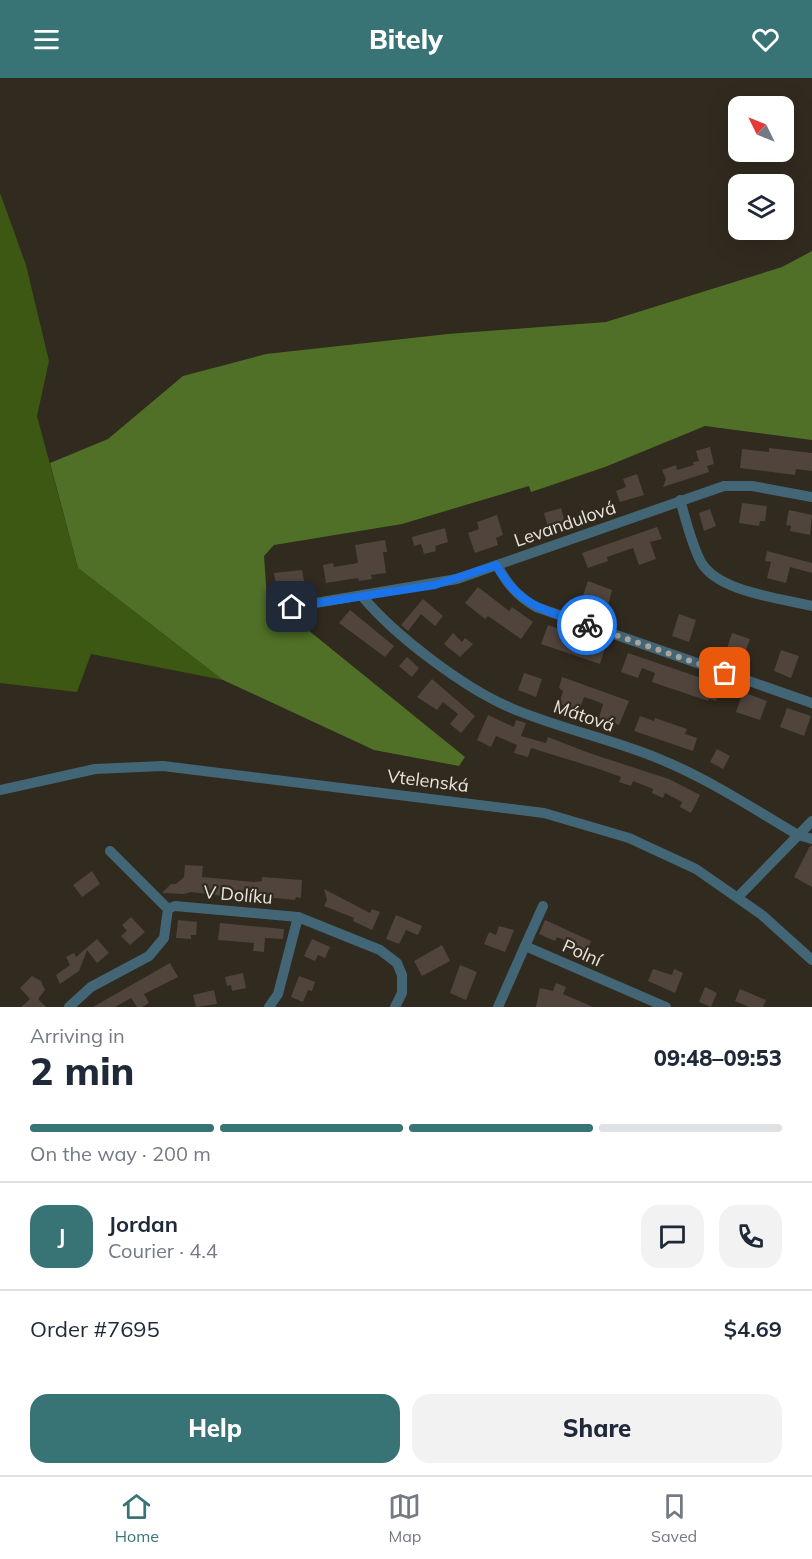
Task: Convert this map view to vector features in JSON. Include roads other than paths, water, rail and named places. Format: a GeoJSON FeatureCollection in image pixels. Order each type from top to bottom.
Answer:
{"type":"FeatureCollection","features":[{"type":"Feature","properties":{"kind":"street","name":"Levandulová"},"geometry":{"type":"LineString","coordinates":[[292,607],[435,585],[724,486],[752,486],[812,497]]}},
{"type":"Feature","properties":{"kind":"street"},"geometry":{"type":"LineString","coordinates":[[680,500],[693,544],[710,574],[725,584],[812,606]]}},
{"type":"Feature","properties":{"kind":"street"},"geometry":{"type":"LineString","coordinates":[[496,565],[507,584],[520,598],[536,607],[812,703]]}},
{"type":"Feature","properties":{"kind":"street","name":"Mátová"},"geometry":{"type":"LineString","coordinates":[[362,596],[379,616],[477,692],[512,709],[662,759],[720,789],[798,835],[812,839]]}},
{"type":"Feature","properties":{"kind":"street","name":"Vtelenská"},"geometry":{"type":"LineString","coordinates":[[0,790],[95,769],[163,766],[523,809],[590,824],[650,846],[696,869],[738,897],[812,960]]}},
{"type":"Feature","properties":{"kind":"street"},"geometry":{"type":"LineString","coordinates":[[738,897],[812,821]]}},
{"type":"Feature","properties":{"kind":"street"},"geometry":{"type":"LineString","coordinates":[[69,1007],[91,987],[149,956],[164,938],[168,909],[110,851]]}},
{"type":"Feature","properties":{"kind":"street","name":"V Dolíku"},"geometry":{"type":"LineString","coordinates":[[168,909],[175,906],[298,917],[389,955],[398,963],[402,975],[402,993],[395,1007]]}},
{"type":"Feature","properties":{"kind":"street"},"geometry":{"type":"LineString","coordinates":[[498,1007],[543,906]]}},
{"type":"Feature","properties":{"kind":"street"},"geometry":{"type":"LineString","coordinates":[[269,1007],[278,994],[298,917]]}},
{"type":"Feature","properties":{"kind":"street","name":"Polní"},"geometry":{"type":"LineString","coordinates":[[525,946],[666,1007]]}}]}
